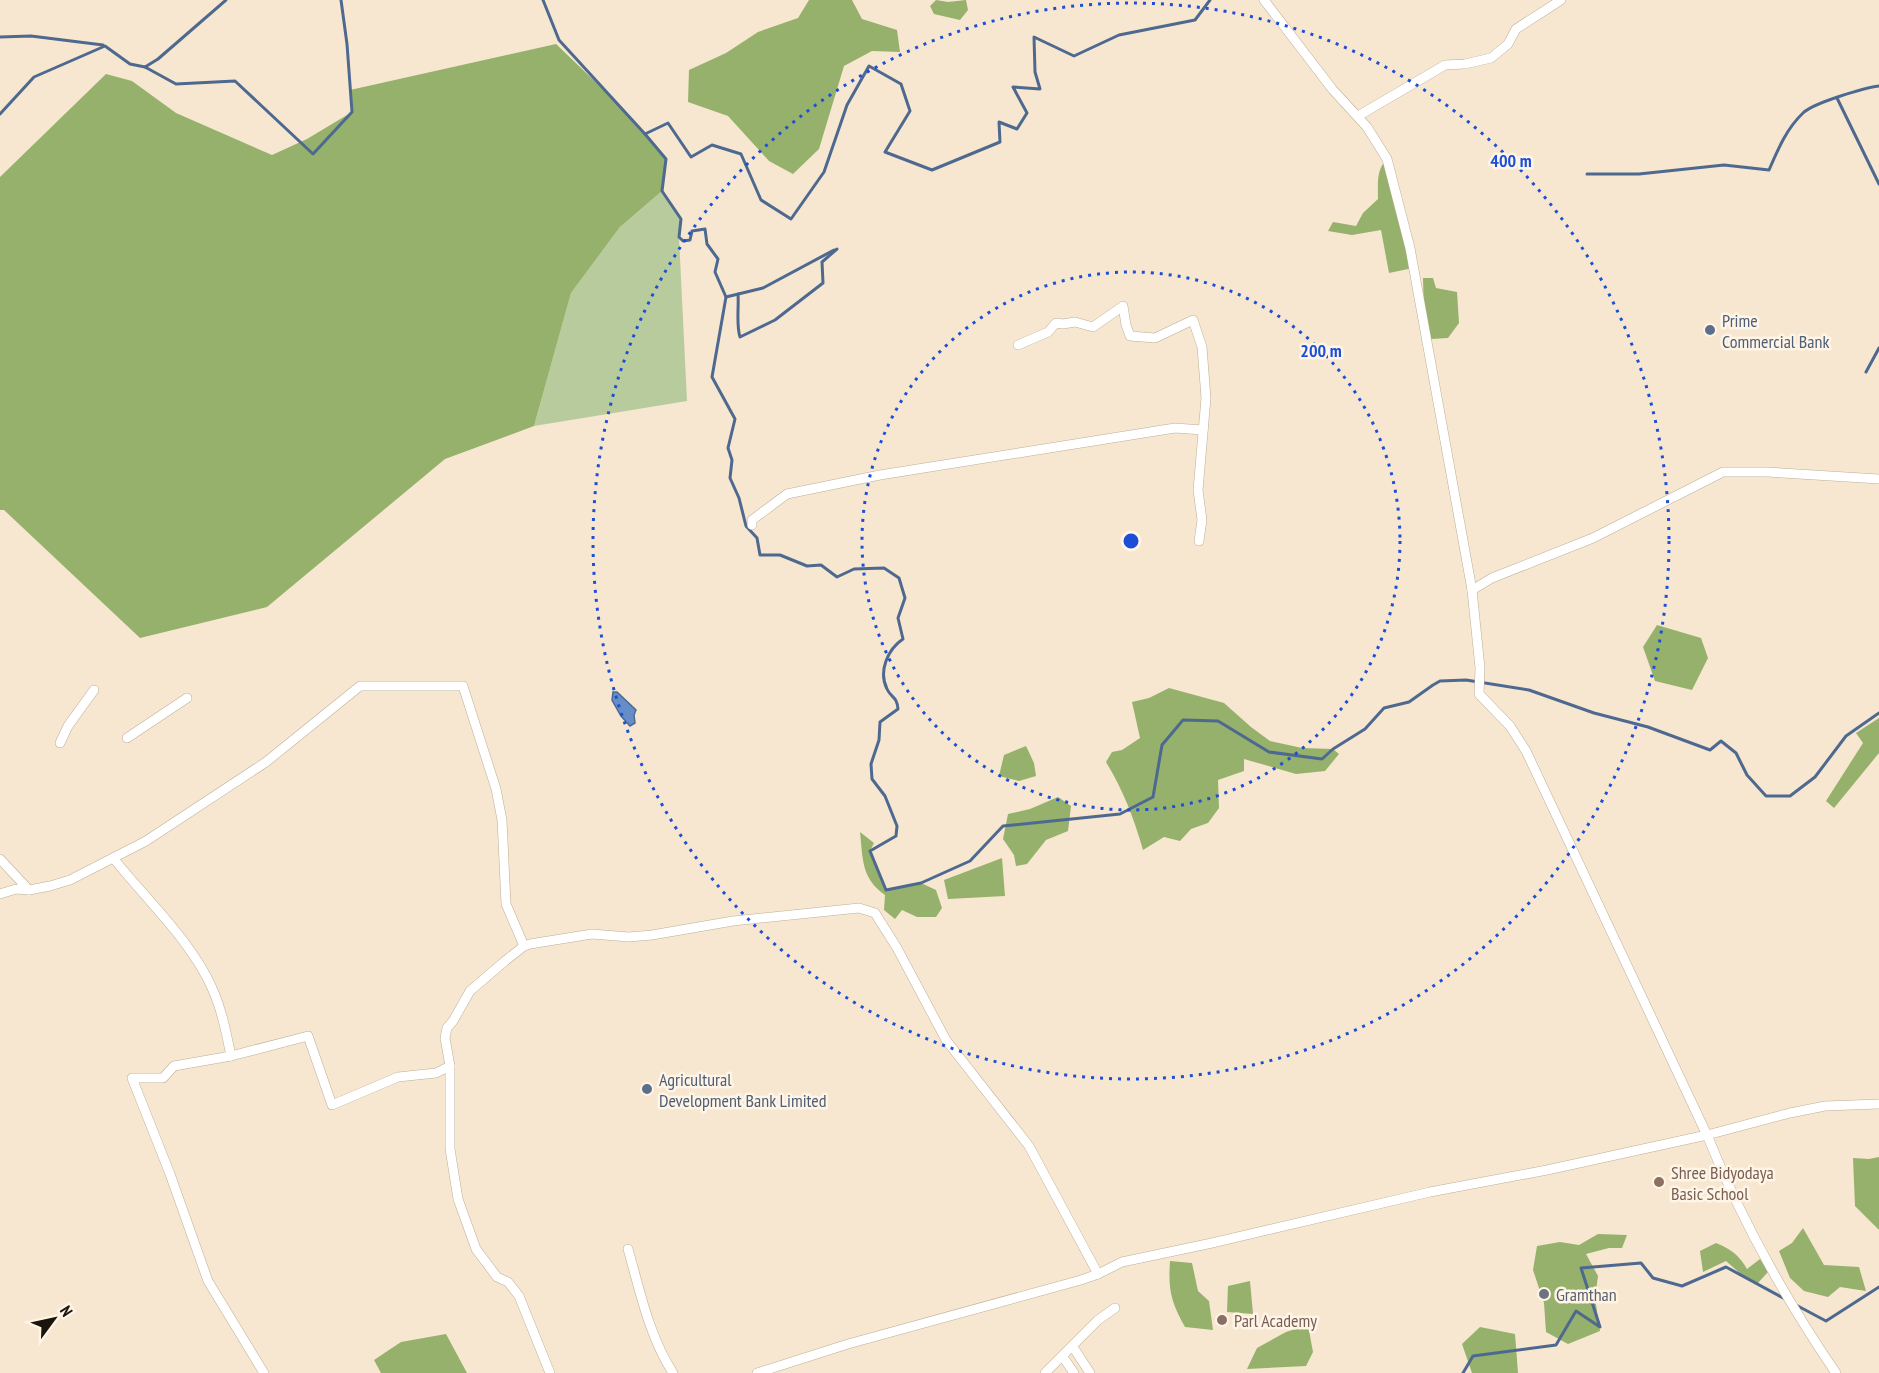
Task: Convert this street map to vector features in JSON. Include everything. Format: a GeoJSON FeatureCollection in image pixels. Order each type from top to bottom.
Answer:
{"type":"FeatureCollection","features":[{"type":"Feature","properties":{"kind":"street"},"geometry":{"type":"LineString","coordinates":[[1264,0],[1333,90],[1358,116],[1387,159],[1410,248],[1472,590],[1480,668],[1479,694],[1510,726],[1526,751],[1707,1135],[1723,1175],[1782,1288],[1836,1373]]}},
{"type":"Feature","properties":{"kind":"street"},"geometry":{"type":"LineString","coordinates":[[1358,116],[1445,65],[1465,64],[1491,58],[1508,44],[1516,29],[1561,0]]}},
{"type":"Feature","properties":{"kind":"street"},"geometry":{"type":"LineString","coordinates":[[1018,345],[1048,332],[1056,323],[1075,322],[1093,327],[1123,306],[1125,326],[1130,336],[1155,338],[1193,320],[1202,347],[1206,398],[1198,490],[1202,520],[1199,541]]}},
{"type":"Feature","properties":{"kind":"street"},"geometry":{"type":"LineString","coordinates":[[753,525],[752,520],[787,494],[799,491],[880,474],[1174,428],[1203,430]]}},
{"type":"Feature","properties":{"kind":"street"},"geometry":{"type":"LineString","coordinates":[[1472,590],[1492,578],[1593,538],[1723,472],[1767,472],[1879,479]]}},
{"type":"Feature","properties":{"kind":"street"},"geometry":{"type":"LineString","coordinates":[[0,894],[70,880],[114,859],[172,825],[266,762],[360,686],[463,686],[496,789],[502,820],[506,904],[524,946]]}},
{"type":"Feature","properties":{"kind":"street"},"geometry":{"type":"LineString","coordinates":[[60,743],[68,726],[94,690]]}},
{"type":"Feature","properties":{"kind":"street"},"geometry":{"type":"LineString","coordinates":[[127,738],[187,698]]}},
{"type":"Feature","properties":{"kind":"street"},"geometry":{"type":"LineString","coordinates":[[0,859],[29,890]]}},
{"type":"Feature","properties":{"kind":"street"},"geometry":{"type":"LineString","coordinates":[[114,859],[185,943],[212,987],[223,1017],[231,1056]]}},
{"type":"Feature","properties":{"kind":"street"},"geometry":{"type":"LineString","coordinates":[[550,1373],[519,1296],[508,1282],[497,1276],[476,1249],[461,1211],[450,1149],[450,1066],[446,1051],[447,1028],[470,990],[524,946],[579,935],[629,937],[652,935],[733,921],[859,908],[875,913],[897,948],[946,1040],[1029,1146],[1098,1274]]}},
{"type":"Feature","properties":{"kind":"street"},"geometry":{"type":"LineString","coordinates":[[264,1373],[208,1281],[170,1174],[132,1078],[163,1078],[174,1066],[231,1056],[308,1036],[332,1105],[398,1077],[436,1073],[450,1066]]}},
{"type":"Feature","properties":{"kind":"street"},"geometry":{"type":"LineString","coordinates":[[757,1373],[848,1344],[1098,1274],[1122,1262],[1430,1192],[1547,1170],[1707,1135],[1790,1113],[1825,1106],[1879,1104]]}},
{"type":"Feature","properties":{"kind":"street"},"geometry":{"type":"LineString","coordinates":[[628,1249],[649,1324],[673,1373]]}},
{"type":"Feature","properties":{"kind":"street"},"geometry":{"type":"LineString","coordinates":[[1045,1373],[1098,1320],[1115,1308]]}},
{"type":"Feature","properties":{"kind":"street"},"geometry":{"type":"LineString","coordinates":[[1073,1347],[1090,1373]]}},
{"type":"Feature","properties":{"kind":"street"},"geometry":{"type":"LineString","coordinates":[[1063,1357],[1074,1373]]}},
{"type":"Feature","properties":{"kind":"green space"},"geometry":{"type":"Polygon","coordinates":[[[809,0],[852,0],[862,19],[897,30],[900,52],[872,51],[844,66],[819,149],[793,174],[769,161],[728,116],[688,102],[689,70],[726,53],[758,32],[798,18],[809,0]]]}},
{"type":"Feature","properties":{"kind":"green space"},"geometry":{"type":"Polygon","coordinates":[[[936,0],[948,2],[966,0],[968,10],[960,20],[934,14],[930,6],[936,0]]]}},
{"type":"Feature","properties":{"kind":"green space"},"geometry":{"type":"Polygon","coordinates":[[[556,44],[605,91],[666,159],[662,191],[620,227],[571,293],[534,426],[445,459],[267,607],[140,638],[4,510],[0,510],[0,177],[106,74],[132,81],[176,113],[272,155],[307,139],[352,112],[350,90],[556,44]]]}},
{"type":"Feature","properties":{"kind":"green space"},"geometry":{"type":"Polygon","coordinates":[[[1387,159],[1413,268],[1389,273],[1381,230],[1352,235],[1328,231],[1333,222],[1356,226],[1363,213],[1378,199],[1379,172],[1387,159]]]}},
{"type":"Feature","properties":{"kind":"green space"},"geometry":{"type":"Polygon","coordinates":[[[662,191],[681,219],[679,237],[687,401],[534,426],[571,293],[620,227],[662,191]]]}},
{"type":"Feature","properties":{"kind":"green space"},"geometry":{"type":"Polygon","coordinates":[[[1423,278],[1433,278],[1436,288],[1457,292],[1459,323],[1448,338],[1431,339],[1424,313],[1423,278]]]}},
{"type":"Feature","properties":{"kind":"green space"},"geometry":{"type":"Polygon","coordinates":[[[1657,625],[1701,638],[1708,658],[1692,690],[1655,681],[1643,647],[1657,625]]]}},
{"type":"Feature","properties":{"kind":"green space"},"geometry":{"type":"Polygon","coordinates":[[[1169,688],[1224,703],[1270,741],[1302,748],[1333,749],[1339,754],[1325,771],[1296,774],[1244,759],[1244,771],[1218,780],[1219,808],[1208,823],[1191,829],[1180,841],[1164,837],[1143,850],[1128,804],[1106,762],[1112,752],[1122,750],[1140,738],[1132,702],[1149,698],[1169,688]]]}},
{"type":"Feature","properties":{"kind":"green space"},"geometry":{"type":"Polygon","coordinates":[[[1879,718],[1879,753],[1834,808],[1826,801],[1863,743],[1856,733],[1879,718]]]}},
{"type":"Feature","properties":{"kind":"green space"},"geometry":{"type":"Polygon","coordinates":[[[1026,746],[1034,763],[1036,776],[1019,781],[999,776],[1004,755],[1026,746]]]}},
{"type":"Feature","properties":{"kind":"green space"},"geometry":{"type":"Polygon","coordinates":[[[1058,797],[1071,806],[1068,831],[1046,840],[1027,864],[1016,866],[1014,855],[1003,839],[1008,814],[1030,809],[1058,797]]]}},
{"type":"Feature","properties":{"kind":"green space"},"geometry":{"type":"Polygon","coordinates":[[[860,832],[874,843],[870,851],[886,890],[921,883],[936,890],[942,908],[936,917],[917,917],[902,910],[895,919],[884,910],[885,895],[877,889],[867,875],[860,832]]]}},
{"type":"Feature","properties":{"kind":"green space"},"geometry":{"type":"Polygon","coordinates":[[[1002,858],[1005,896],[948,899],[944,880],[1002,858]]]}},
{"type":"Feature","properties":{"kind":"green space"},"geometry":{"type":"Polygon","coordinates":[[[1879,1157],[1879,1230],[1855,1206],[1853,1158],[1879,1157]]]}},
{"type":"Feature","properties":{"kind":"green space"},"geometry":{"type":"Polygon","coordinates":[[[1803,1228],[1824,1265],[1859,1267],[1866,1291],[1840,1287],[1828,1297],[1804,1291],[1790,1278],[1779,1251],[1792,1243],[1803,1228]]]}},
{"type":"Feature","properties":{"kind":"green space"},"geometry":{"type":"Polygon","coordinates":[[[1598,1234],[1627,1235],[1622,1248],[1609,1248],[1586,1254],[1598,1276],[1595,1298],[1600,1331],[1568,1344],[1546,1332],[1544,1303],[1533,1270],[1537,1246],[1560,1242],[1579,1245],[1598,1234]]]}},
{"type":"Feature","properties":{"kind":"green space"},"geometry":{"type":"Polygon","coordinates":[[[1716,1243],[1734,1253],[1747,1269],[1760,1259],[1768,1272],[1757,1284],[1743,1276],[1726,1261],[1703,1272],[1700,1251],[1716,1243]]]}},
{"type":"Feature","properties":{"kind":"green space"},"geometry":{"type":"Polygon","coordinates":[[[1170,1261],[1192,1263],[1198,1291],[1209,1301],[1213,1330],[1185,1327],[1172,1296],[1170,1261]]]}},
{"type":"Feature","properties":{"kind":"green space"},"geometry":{"type":"Polygon","coordinates":[[[1250,1281],[1253,1314],[1227,1312],[1228,1286],[1250,1281]]]}},
{"type":"Feature","properties":{"kind":"green space"},"geometry":{"type":"Polygon","coordinates":[[[1308,1325],[1313,1352],[1306,1366],[1247,1369],[1257,1348],[1286,1332],[1308,1325]]]}},
{"type":"Feature","properties":{"kind":"green space"},"geometry":{"type":"Polygon","coordinates":[[[1480,1327],[1515,1334],[1518,1373],[1472,1373],[1462,1344],[1480,1327]]]}},
{"type":"Feature","properties":{"kind":"green space"},"geometry":{"type":"Polygon","coordinates":[[[446,1334],[467,1373],[381,1373],[374,1360],[401,1342],[446,1334]]]}},
{"type":"Feature","properties":{"kind":"water"},"geometry":{"type":"Polygon","coordinates":[[[613,692],[617,692],[636,710],[635,723],[630,726],[612,700],[613,692]]]}},
{"type":"Feature","properties":{"kind":"waterway"},"geometry":{"type":"LineString","coordinates":[[145,67],[158,59],[226,0]]}},
{"type":"Feature","properties":{"kind":"waterway"},"geometry":{"type":"LineString","coordinates":[[0,114],[34,77],[105,46],[130,64],[145,67],[176,84],[235,81],[313,154],[352,112],[341,0]]}},
{"type":"Feature","properties":{"kind":"waterway"},"geometry":{"type":"LineString","coordinates":[[543,0],[559,40],[645,134],[668,123],[691,157],[712,145],[741,154],[761,200],[791,219],[824,172],[847,105],[869,66],[901,84],[910,111],[885,152],[932,170],[1000,142],[999,122],[1017,129],[1027,113],[1013,87],[1040,89],[1035,72],[1034,37],[1074,56],[1119,35],[1195,20],[1210,0]]}},
{"type":"Feature","properties":{"kind":"waterway"},"geometry":{"type":"LineString","coordinates":[[0,37],[31,36],[103,45]]}},
{"type":"Feature","properties":{"kind":"waterway"},"geometry":{"type":"LineString","coordinates":[[1587,174],[1639,174],[1724,165],[1769,170],[1779,147],[1803,113],[1827,101],[1879,86]]}},
{"type":"Feature","properties":{"kind":"waterway"},"geometry":{"type":"LineString","coordinates":[[1837,98],[1879,184]]}},
{"type":"Feature","properties":{"kind":"waterway"},"geometry":{"type":"LineString","coordinates":[[645,134],[666,159],[662,191],[681,219],[679,237],[683,241],[690,240],[692,231],[705,229],[707,244],[718,259],[715,272],[726,297],[712,377],[735,419],[728,448],[732,460],[730,478],[739,498],[746,526],[757,538],[760,555],[780,555],[807,566],[821,565],[837,577],[854,569],[884,568],[899,578],[905,598],[898,618],[903,639],[889,654],[884,668],[884,682],[895,699],[898,709],[880,722],[879,740],[871,764],[872,779],[885,796],[897,826],[896,836],[870,851],[886,890],[921,883],[970,861],[1003,826],[1120,814],[1153,797],[1162,745],[1183,720],[1218,721],[1269,752],[1322,759],[1333,749],[1365,729],[1384,708],[1409,702],[1440,681],[1466,680],[1529,690],[1594,713],[1648,727],[1710,750],[1721,741],[1736,753],[1747,775],[1766,796],[1790,796],[1815,777],[1846,736],[1879,713]]}},
{"type":"Feature","properties":{"kind":"waterway"},"geometry":{"type":"LineString","coordinates":[[738,294],[740,337],[775,320],[823,283],[822,262],[837,249]]}},
{"type":"Feature","properties":{"kind":"waterway"},"geometry":{"type":"LineString","coordinates":[[726,297],[763,288],[834,250]]}},
{"type":"Feature","properties":{"kind":"waterway"},"geometry":{"type":"LineString","coordinates":[[1866,372],[1879,348]]}},
{"type":"Feature","properties":{"kind":"waterway"},"geometry":{"type":"LineString","coordinates":[[1463,1373],[1473,1356],[1556,1345],[1576,1311],[1600,1327],[1581,1268],[1641,1263],[1653,1278],[1682,1286],[1726,1267],[1785,1299]]}},
{"type":"Feature","properties":{"kind":"waterway"},"geometry":{"type":"LineString","coordinates":[[1796,1305],[1826,1321],[1879,1287]]}},
{"type":"Feature","properties":{"kind":"place","name":"Prime Commercial Bank"},"geometry":{"type":"Point","coordinates":[1710,330]}},
{"type":"Feature","properties":{"kind":"place","name":"Agricultural Development Bank Limited"},"geometry":{"type":"Point","coordinates":[647,1089]}},
{"type":"Feature","properties":{"kind":"place","name":"Shree Bidyodaya Basic School"},"geometry":{"type":"Point","coordinates":[1659,1182]}},
{"type":"Feature","properties":{"kind":"place","name":"Gramthan"},"geometry":{"type":"Point","coordinates":[1544,1294]}},
{"type":"Feature","properties":{"kind":"place","name":"Parl Academy"},"geometry":{"type":"Point","coordinates":[1222,1320]}}]}
